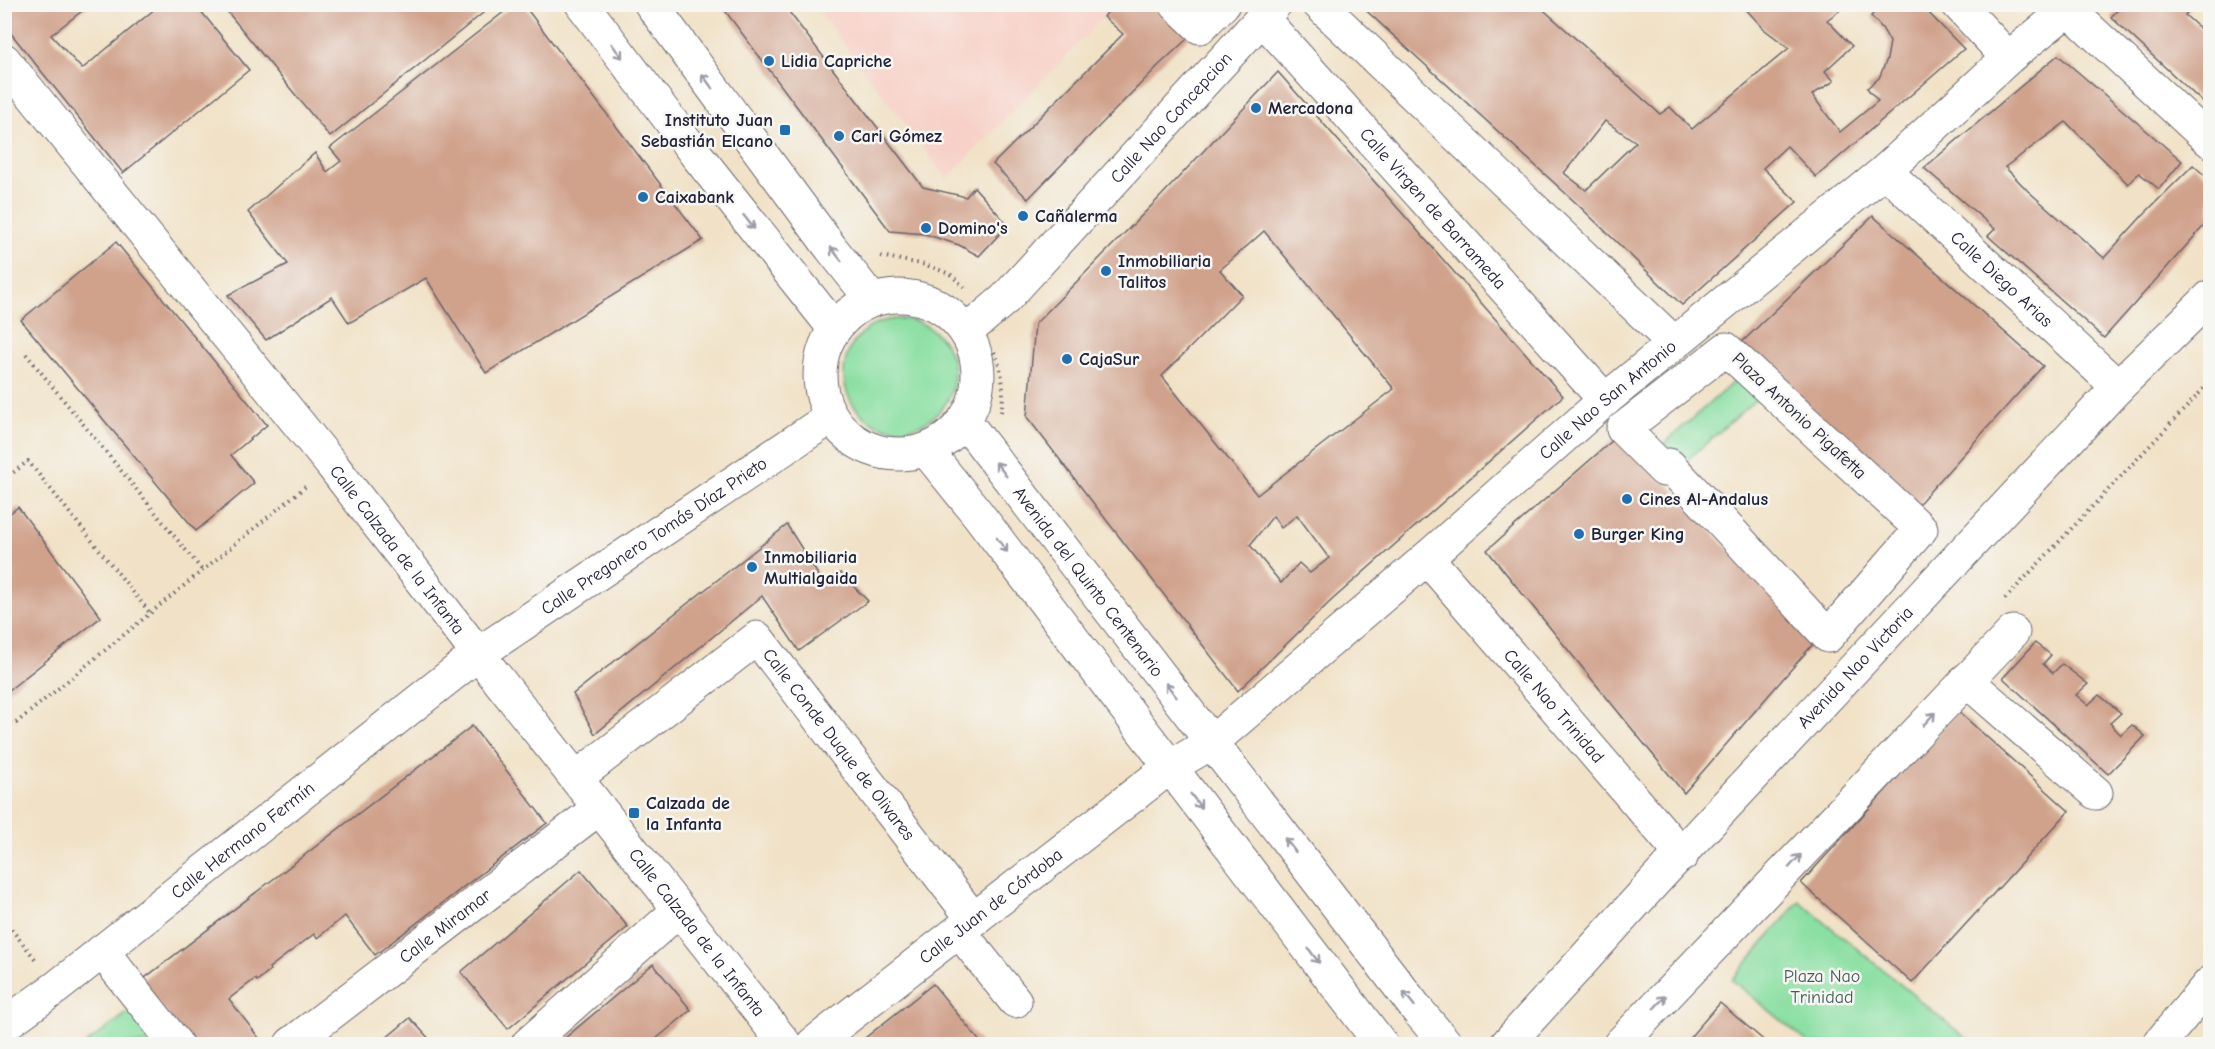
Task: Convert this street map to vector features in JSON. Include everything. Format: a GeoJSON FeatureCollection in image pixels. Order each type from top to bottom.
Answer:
{"type":"FeatureCollection","features":[{"type":"Feature","properties":{"kind":"street"},"geometry":{"type":"LineString","coordinates":[[582,4],[694,153],[834,328]]}},
{"type":"Feature","properties":{"kind":"street"},"geometry":{"type":"LineString","coordinates":[[651,4],[831,248],[873,300]]}},
{"type":"Feature","properties":{"kind":"street"},"geometry":{"type":"LineString","coordinates":[[1176,4],[1200,27],[1223,4]]}},
{"type":"Feature","properties":{"kind":"street"},"geometry":{"type":"LineString","coordinates":[[1318,4],[1674,343]]}},
{"type":"Feature","properties":{"kind":"street"},"geometry":{"type":"LineString","coordinates":[[1958,4],[2008,58]]}},
{"type":"Feature","properties":{"kind":"street"},"geometry":{"type":"LineString","coordinates":[[2072,7],[2211,141]]}},
{"type":"Feature","properties":{"kind":"street","name":"Calle Nao San Antonio"},"geometry":{"type":"LineString","coordinates":[[1211,743],[1427,558],[1605,400],[1885,171],[2008,58],[2072,7]]}},
{"type":"Feature","properties":{"kind":"street","name":"Calle Nao Concepcion"},"geometry":{"type":"LineString","coordinates":[[966,332],[1005,298],[1268,11]]}},
{"type":"Feature","properties":{"kind":"street","name":"Calle Virgen de Barrameda"},"geometry":{"type":"LineString","coordinates":[[1268,11],[1605,400]]}},
{"type":"Feature","properties":{"kind":"street","name":"Calle Calzada de la Infanta"},"geometry":{"type":"LineString","coordinates":[[4,60],[332,465],[786,1044]]}},
{"type":"Feature","properties":{"kind":"street","name":"Calle Diego Arias"},"geometry":{"type":"LineString","coordinates":[[1885,171],[2118,387]]}},
{"type":"Feature","properties":{"kind":"street"},"geometry":{"type":"LineString","coordinates":[[898,296],[925,300],[948,312],[966,332],[976,353],[979,376],[975,399],[964,420],[948,438],[926,450],[899,455],[873,450],[849,437],[831,417],[821,396],[819,372],[823,349],[834,328],[851,311],[873,300],[898,296]]}},
{"type":"Feature","properties":{"kind":"street","name":"Avenida Nao Victoria"},"geometry":{"type":"LineString","coordinates":[[1507,1044],[2118,387],[2211,297]]}},
{"type":"Feature","properties":{"kind":"street","name":"Plaza Antonio Pigafetta"},"geometry":{"type":"LineString","coordinates":[[1726,349],[1921,529],[1828,636],[1670,465],[1664,470],[1623,429],[1726,349]]}},
{"type":"Feature","properties":{"kind":"street","name":"Calle Pregonero Tomás Díaz Prieto"},"geometry":{"type":"LineString","coordinates":[[478,654],[831,417]]}},
{"type":"Feature","properties":{"kind":"street","name":"Avenida del Quinto Centenario"},"geometry":{"type":"LineString","coordinates":[[964,420],[1411,1002],[1446,1044]]}},
{"type":"Feature","properties":{"kind":"street"},"geometry":{"type":"LineString","coordinates":[[926,450],[977,513],[1381,1044]]}},
{"type":"Feature","properties":{"kind":"street"},"geometry":{"type":"LineString","coordinates":[[1869,624],[1936,555],[1948,569]]}},
{"type":"Feature","properties":{"kind":"street","name":"Calle Nao Trinidad"},"geometry":{"type":"LineString","coordinates":[[1427,558],[1682,855]]}},
{"type":"Feature","properties":{"kind":"street"},"geometry":{"type":"LineString","coordinates":[[1620,1044],[2013,632]]}},
{"type":"Feature","properties":{"kind":"street","name":"Calle Conde Duque de Olivares"},"geometry":{"type":"LineString","coordinates":[[576,778],[757,638],[966,925]]}},
{"type":"Feature","properties":{"kind":"street","name":"Calle Hermano Fermín"},"geometry":{"type":"LineString","coordinates":[[4,1025],[57,987],[478,654]]}},
{"type":"Feature","properties":{"kind":"street"},"geometry":{"type":"LineString","coordinates":[[1966,680],[2096,793]]}},
{"type":"Feature","properties":{"kind":"street"},"geometry":{"type":"LineString","coordinates":[[1170,767],[1211,743]]}},
{"type":"Feature","properties":{"kind":"street","name":"Calle Juan de Córdoba"},"geometry":{"type":"LineString","coordinates":[[813,1044],[1170,767]]}},
{"type":"Feature","properties":{"kind":"street","name":"Calle Miramar"},"geometry":{"type":"LineString","coordinates":[[291,1044],[599,808]]}},
{"type":"Feature","properties":{"kind":"street"},"geometry":{"type":"LineString","coordinates":[[528,1044],[679,910]]}},
{"type":"Feature","properties":{"kind":"street"},"geometry":{"type":"LineString","coordinates":[[966,925],[1015,1001]]}},
{"type":"Feature","properties":{"kind":"street"},"geometry":{"type":"LineString","coordinates":[[102,951],[176,1044]]}},
{"type":"Feature","properties":{"kind":"street"},"geometry":{"type":"LineString","coordinates":[[2159,1044],[2211,983]]}},
{"type":"Feature","properties":{"kind":"path"},"geometry":{"type":"LineString","coordinates":[[26,354],[202,570]]}},
{"type":"Feature","properties":{"kind":"path"},"geometry":{"type":"LineString","coordinates":[[4,480],[28,460],[150,613]]}},
{"type":"Feature","properties":{"kind":"path"},"geometry":{"type":"LineString","coordinates":[[4,465],[12,473]]}},
{"type":"Feature","properties":{"kind":"path"},"geometry":{"type":"LineString","coordinates":[[4,722],[16,723],[332,465]]}},
{"type":"Feature","properties":{"kind":"path"},"geometry":{"type":"LineString","coordinates":[[4,920],[57,987]]}},
{"type":"Feature","properties":{"kind":"shaded area"},"geometry":{"type":"Polygon","coordinates":[[[814,5],[1176,5],[1200,27],[1158,66],[1104,17],[947,179],[814,5]]]}},
{"type":"Feature","properties":{"kind":"green space"},"geometry":{"type":"Polygon","coordinates":[[[899,319],[920,323],[938,335],[950,353],[954,374],[950,395],[938,413],[920,425],[899,429],[878,425],[860,413],[848,395],[844,374],[848,353],[860,335],[878,323],[899,319]]]}},
{"type":"Feature","properties":{"kind":"green space"},"geometry":{"type":"Polygon","coordinates":[[[1740,376],[1759,397],[1678,468],[1659,448],[1740,376]]]}},
{"type":"Feature","properties":{"kind":"green space","name":"Plaza Nao Trinidad"},"geometry":{"type":"Polygon","coordinates":[[[1799,901],[1973,1044],[1810,1044],[1732,980],[1799,901]]]}},
{"type":"Feature","properties":{"kind":"green space"},"geometry":{"type":"Polygon","coordinates":[[[133,1009],[161,1044],[86,1044],[133,1009]]]}},
{"type":"Feature","properties":{"kind":"building"},"geometry":{"type":"Polygon","coordinates":[[[5,4],[91,4],[51,35],[82,69],[161,4],[195,4],[249,70],[123,173],[5,26],[5,4]]]}},
{"type":"Feature","properties":{"kind":"building"},"geometry":{"type":"Polygon","coordinates":[[[221,4],[494,4],[330,137],[221,4]]]}},
{"type":"Feature","properties":{"kind":"building"},"geometry":{"type":"Polygon","coordinates":[[[514,4],[523,4],[703,240],[486,373],[426,278],[349,323],[332,297],[266,340],[228,295],[288,264],[248,212],[315,153],[327,172],[341,161],[330,148],[514,4]]]}},
{"type":"Feature","properties":{"kind":"building"},"geometry":{"type":"Polygon","coordinates":[[[720,4],[783,4],[923,187],[966,197],[974,187],[1008,225],[979,256],[959,245],[925,234],[890,231],[720,4]]]}},
{"type":"Feature","properties":{"kind":"building"},"geometry":{"type":"Polygon","coordinates":[[[1113,4],[1176,4],[1200,27],[1158,66],[1028,199],[993,164],[1123,34],[1104,17],[1113,4]]]}},
{"type":"Feature","properties":{"kind":"building"},"geometry":{"type":"Polygon","coordinates":[[[1359,4],[1537,4],[1660,114],[1670,107],[1692,129],[1789,48],[1765,30],[1741,4],[1848,4],[1827,20],[1852,46],[1825,71],[1834,81],[1812,95],[1840,132],[1878,101],[1867,88],[1879,78],[1887,59],[1890,42],[1882,28],[1871,16],[1883,4],[1920,4],[1964,49],[1816,177],[1787,146],[1763,168],[1797,202],[1682,305],[1575,202],[1359,4]],[[1605,121],[1564,173],[1586,190],[1636,142],[1605,121]]]}},
{"type":"Feature","properties":{"kind":"building"},"geometry":{"type":"Polygon","coordinates":[[[2123,4],[2194,4],[2185,15],[2206,34],[2210,29],[2210,109],[2111,17],[2123,4]]]}},
{"type":"Feature","properties":{"kind":"building"},"geometry":{"type":"Polygon","coordinates":[[[2058,55],[2182,161],[2159,189],[2139,173],[2128,184],[2066,122],[2005,167],[2028,191],[2104,258],[2193,165],[2210,180],[2210,219],[2104,338],[1988,236],[1995,229],[1924,168],[2058,55]]]}},
{"type":"Feature","properties":{"kind":"building"},"geometry":{"type":"Polygon","coordinates":[[[1278,72],[1563,396],[1332,600],[1238,691],[1027,417],[1035,324],[1162,195],[1278,72]],[[1264,231],[1220,270],[1242,295],[1162,376],[1257,495],[1394,389],[1264,231]],[[1297,515],[1281,528],[1273,516],[1250,545],[1281,583],[1299,563],[1310,573],[1329,558],[1297,515]]]}},
{"type":"Feature","properties":{"kind":"building"},"geometry":{"type":"Polygon","coordinates":[[[1873,216],[2043,366],[1914,509],[1739,345],[1873,216]]]}},
{"type":"Feature","properties":{"kind":"building"},"geometry":{"type":"Polygon","coordinates":[[[116,242],[267,425],[231,455],[254,483],[196,531],[21,320],[116,242]]]}},
{"type":"Feature","properties":{"kind":"building"},"geometry":{"type":"Polygon","coordinates":[[[1621,433],[1814,643],[1684,793],[1487,550],[1621,433]]]}},
{"type":"Feature","properties":{"kind":"building"},"geometry":{"type":"Polygon","coordinates":[[[18,507],[101,617],[4,694],[4,518],[18,507]]]}},
{"type":"Feature","properties":{"kind":"building"},"geometry":{"type":"Polygon","coordinates":[[[787,525],[822,581],[840,573],[868,601],[799,651],[762,596],[595,734],[573,694],[787,525]]]}},
{"type":"Feature","properties":{"kind":"building"},"geometry":{"type":"Polygon","coordinates":[[[2035,643],[2051,655],[2043,664],[2053,673],[2062,664],[2088,684],[2076,695],[2088,705],[2099,695],[2121,713],[2110,723],[2121,735],[2132,725],[2145,736],[2108,774],[2003,678],[2035,643]]]}},
{"type":"Feature","properties":{"kind":"building"},"geometry":{"type":"Polygon","coordinates":[[[1958,711],[2069,811],[1912,983],[1801,883],[1958,711]]]}},
{"type":"Feature","properties":{"kind":"building"},"geometry":{"type":"Polygon","coordinates":[[[472,726],[547,823],[375,955],[345,916],[317,938],[314,934],[269,968],[270,970],[257,981],[255,979],[229,999],[262,1042],[259,1044],[190,1044],[141,981],[472,726]]]}},
{"type":"Feature","properties":{"kind":"building"},"geometry":{"type":"Polygon","coordinates":[[[581,870],[628,927],[508,1029],[461,972],[581,870]]]}},
{"type":"Feature","properties":{"kind":"building"},"geometry":{"type":"Polygon","coordinates":[[[653,964],[691,1010],[650,1044],[558,1044],[653,964]]]}},
{"type":"Feature","properties":{"kind":"building"},"geometry":{"type":"Polygon","coordinates":[[[933,984],[982,1044],[861,1044],[860,1042],[933,984]]]}},
{"type":"Feature","properties":{"kind":"building"},"geometry":{"type":"Polygon","coordinates":[[[1720,1003],[1768,1044],[1684,1044],[1720,1003]]]}},
{"type":"Feature","properties":{"kind":"building"},"geometry":{"type":"Polygon","coordinates":[[[410,1018],[434,1044],[379,1044],[410,1018]]]}},
{"type":"Feature","properties":{"kind":"place","name":"Lidia Capriche"},"geometry":{"type":"Point","coordinates":[769,61]}},
{"type":"Feature","properties":{"kind":"place","name":"Mercadona"},"geometry":{"type":"Point","coordinates":[1256,108]}},
{"type":"Feature","properties":{"kind":"place","name":"Instituto Juan Sebastián Elcano"},"geometry":{"type":"Point","coordinates":[785,130]}},
{"type":"Feature","properties":{"kind":"place","name":"Cari Gómez"},"geometry":{"type":"Point","coordinates":[839,136]}},
{"type":"Feature","properties":{"kind":"place","name":"Caixabank"},"geometry":{"type":"Point","coordinates":[643,197]}},
{"type":"Feature","properties":{"kind":"place","name":"Cañalerma"},"geometry":{"type":"Point","coordinates":[1023,216]}},
{"type":"Feature","properties":{"kind":"place","name":"Domino's"},"geometry":{"type":"Point","coordinates":[926,228]}},
{"type":"Feature","properties":{"kind":"place","name":"Inmobiliaria Talitos"},"geometry":{"type":"Point","coordinates":[1106,271]}},
{"type":"Feature","properties":{"kind":"place","name":"CajaSur"},"geometry":{"type":"Point","coordinates":[1067,359]}},
{"type":"Feature","properties":{"kind":"place","name":"Cines Al-Andalus"},"geometry":{"type":"Point","coordinates":[1627,499]}},
{"type":"Feature","properties":{"kind":"place","name":"Burger King"},"geometry":{"type":"Point","coordinates":[1579,534]}},
{"type":"Feature","properties":{"kind":"place","name":"Inmobiliaria Multialgaida"},"geometry":{"type":"Point","coordinates":[752,567]}},
{"type":"Feature","properties":{"kind":"place","name":"Calzada de la Infanta"},"geometry":{"type":"Point","coordinates":[634,813]}}]}
